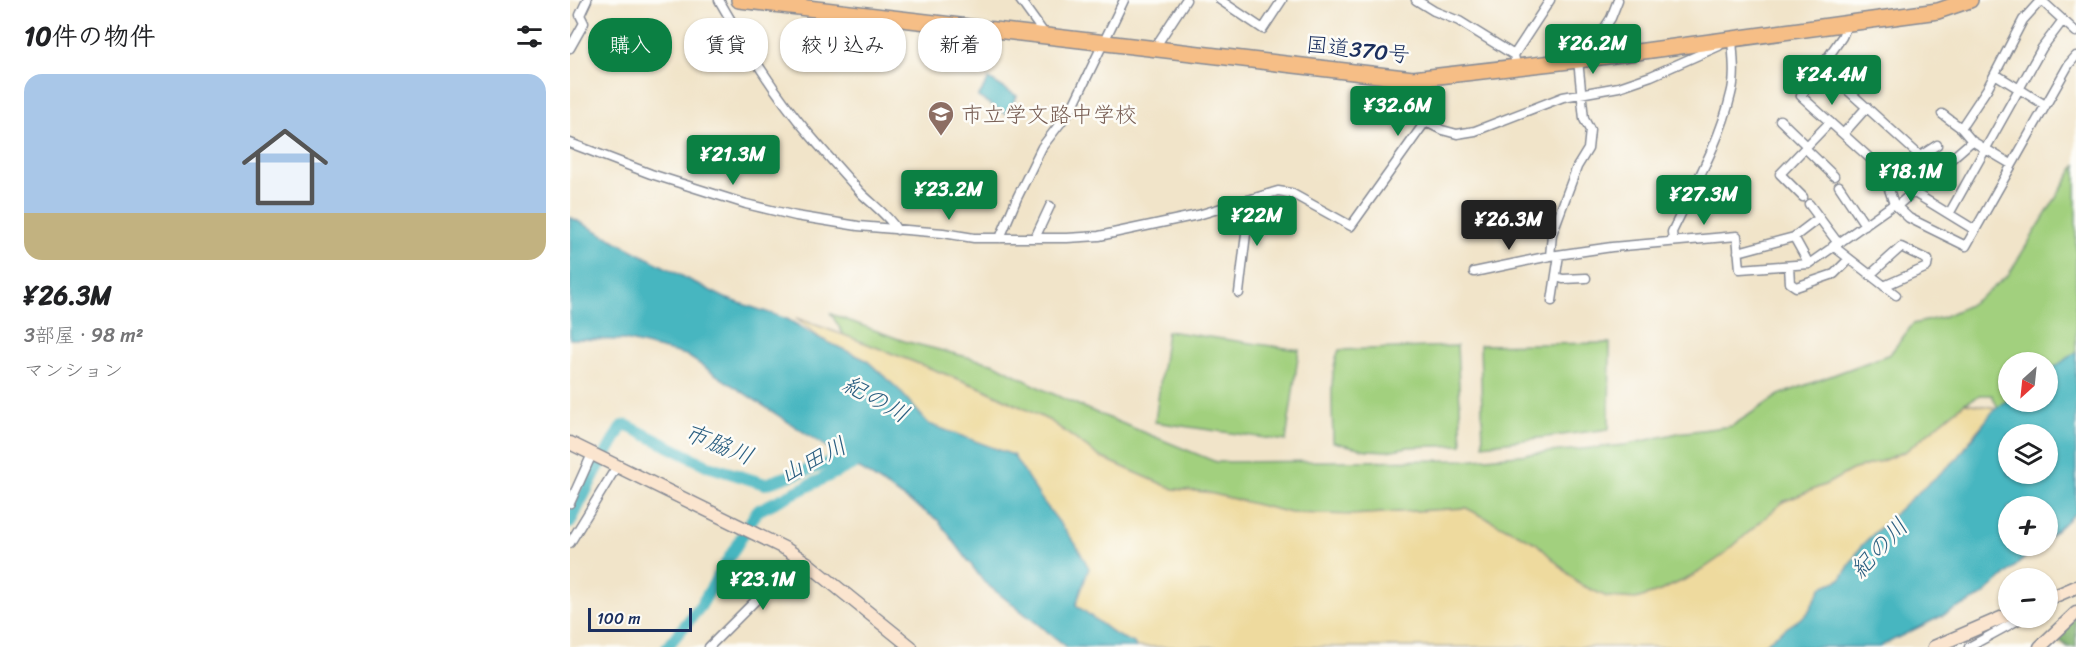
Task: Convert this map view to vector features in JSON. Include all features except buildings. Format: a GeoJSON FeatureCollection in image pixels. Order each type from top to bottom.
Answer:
{"type":"FeatureCollection","features":[{"type":"Feature","properties":{"kind":"highway","name":"国道370号"},"geometry":{"type":"LineString","coordinates":[[739,0],[1413,79],[1515,61],[1584,59],[1938,11],[1971,0]]}},
{"type":"Feature","properties":{"kind":"street"},"geometry":{"type":"LineString","coordinates":[[570,48],[585,23],[580,15],[587,0]]}},
{"type":"Feature","properties":{"kind":"street"},"geometry":{"type":"LineString","coordinates":[[718,0],[757,65],[809,135],[897,230]]}},
{"type":"Feature","properties":{"kind":"street"},"geometry":{"type":"LineString","coordinates":[[1020,0],[1047,36]]}},
{"type":"Feature","properties":{"kind":"street"},"geometry":{"type":"LineString","coordinates":[[1000,238],[1042,147],[1072,108],[1124,0]]}},
{"type":"Feature","properties":{"kind":"street"},"geometry":{"type":"LineString","coordinates":[[1154,49],[1186,0]]}},
{"type":"Feature","properties":{"kind":"street"},"geometry":{"type":"LineString","coordinates":[[1220,0],[1263,29],[1282,0]]}},
{"type":"Feature","properties":{"kind":"street"},"geometry":{"type":"LineString","coordinates":[[1416,0],[1434,11],[1459,21],[1515,61],[1550,0]]}},
{"type":"Feature","properties":{"kind":"street"},"geometry":{"type":"LineString","coordinates":[[1552,301],[1556,277],[1552,234],[1577,167],[1588,149],[1590,130],[1584,119],[1582,93],[1584,59],[1611,18],[1618,0]]}},
{"type":"Feature","properties":{"kind":"street"},"geometry":{"type":"LineString","coordinates":[[1961,128],[1995,74],[2023,20],[2041,0],[2076,32]]}},
{"type":"Feature","properties":{"kind":"street"},"geometry":{"type":"LineString","coordinates":[[1949,214],[2042,48],[2064,20]]}},
{"type":"Feature","properties":{"kind":"street"},"geometry":{"type":"LineString","coordinates":[[1848,23],[1842,37],[1800,96],[1894,180]]}},
{"type":"Feature","properties":{"kind":"street"},"geometry":{"type":"LineString","coordinates":[[570,143],[651,174],[746,204],[858,226],[974,238],[1099,236],[1198,215],[1278,191],[1284,191],[1351,226],[1423,126],[1428,123],[1457,134],[1467,133],[1563,97],[1619,87],[1651,76],[1720,45],[1729,38],[1734,73],[1732,93],[1714,144],[1672,232],[1672,241]]}},
{"type":"Feature","properties":{"kind":"street"},"geometry":{"type":"LineString","coordinates":[[1937,145],[1920,156],[1888,186],[1896,205],[1909,218],[1966,246],[2045,105],[2076,56]]}},
{"type":"Feature","properties":{"kind":"street"},"geometry":{"type":"LineString","coordinates":[[1821,66],[1920,156]]}},
{"type":"Feature","properties":{"kind":"street"},"geometry":{"type":"LineString","coordinates":[[1995,74],[2045,105]]}},
{"type":"Feature","properties":{"kind":"street"},"geometry":{"type":"LineString","coordinates":[[1843,134],[1867,107]]}},
{"type":"Feature","properties":{"kind":"street"},"geometry":{"type":"LineString","coordinates":[[1942,114],[1961,128],[1972,141],[2011,164]]}},
{"type":"Feature","properties":{"kind":"street"},"geometry":{"type":"LineString","coordinates":[[1780,120],[1794,127],[1806,147],[1834,176]]}},
{"type":"Feature","properties":{"kind":"street"},"geometry":{"type":"LineString","coordinates":[[1830,122],[1779,174],[1806,201],[1835,245],[1896,295]]}},
{"type":"Feature","properties":{"kind":"street"},"geometry":{"type":"LineString","coordinates":[[1474,272],[1612,247],[1737,236],[1740,269],[1809,264],[1896,205],[1972,141]]}},
{"type":"Feature","properties":{"kind":"street"},"geometry":{"type":"LineString","coordinates":[[1839,186],[1864,225]]}},
{"type":"Feature","properties":{"kind":"street"},"geometry":{"type":"LineString","coordinates":[[1913,192],[1975,230]]}},
{"type":"Feature","properties":{"kind":"street"},"geometry":{"type":"LineString","coordinates":[[1239,293],[1247,225],[1246,200]]}},
{"type":"Feature","properties":{"kind":"street"},"geometry":{"type":"LineString","coordinates":[[1035,238],[1050,206]]}},
{"type":"Feature","properties":{"kind":"street"},"geometry":{"type":"LineString","coordinates":[[1738,252],[1794,237],[1819,218]]}},
{"type":"Feature","properties":{"kind":"street"},"geometry":{"type":"LineString","coordinates":[[1794,237],[1809,264]]}},
{"type":"Feature","properties":{"kind":"street"},"geometry":{"type":"LineString","coordinates":[[1870,275],[1901,247],[1928,260],[1927,267],[1884,286]]}},
{"type":"Feature","properties":{"kind":"street"},"geometry":{"type":"LineString","coordinates":[[1790,266],[1790,282],[1796,287],[1834,274],[1849,258]]}},
{"type":"Feature","properties":{"kind":"street"},"geometry":{"type":"LineString","coordinates":[[1556,277],[1586,278]]}},
{"type":"Feature","properties":{"kind":"street"},"geometry":{"type":"LineString","coordinates":[[570,443],[786,549],[807,563],[911,647]]}},
{"type":"Feature","properties":{"kind":"street"},"geometry":{"type":"LineString","coordinates":[[570,503],[592,454]]}},
{"type":"Feature","properties":{"kind":"street"},"geometry":{"type":"LineString","coordinates":[[570,543],[617,466]]}},
{"type":"Feature","properties":{"kind":"street"},"geometry":{"type":"LineString","coordinates":[[709,647],[768,588],[807,563]]}},
{"type":"Feature","properties":{"kind":"street"},"geometry":{"type":"LineString","coordinates":[[2058,595],[2076,587]]}},
{"type":"Feature","properties":{"kind":"street"},"geometry":{"type":"LineString","coordinates":[[2040,647],[2076,613]]}},
{"type":"Feature","properties":{"kind":"street"},"geometry":{"type":"LineString","coordinates":[[1934,647],[1998,619]]}},
{"type":"Feature","properties":{"kind":"street"},"geometry":{"type":"LineString","coordinates":[[1969,647],[2004,628]]}},
{"type":"Feature","properties":{"kind":"green space"},"geometry":{"type":"Polygon","coordinates":[[[2076,165],[2076,352],[2058,365],[2058,352],[1998,352],[1998,408],[1992,395],[1980,395],[1965,403],[1906,451],[1852,470],[1827,484],[1783,502],[1722,556],[1693,576],[1636,599],[1606,597],[1579,584],[1536,543],[1466,508],[1352,515],[1291,513],[1205,492],[1173,489],[1100,457],[1050,421],[984,389],[844,335],[831,314],[904,341],[995,364],[1042,389],[1216,462],[1465,460],[1625,445],[1678,433],[1732,426],[1779,395],[1890,354],[1913,324],[1943,317],[1967,306],[2009,274],[2076,165]]]}},
{"type":"Feature","properties":{"kind":"green space"},"geometry":{"type":"Polygon","coordinates":[[[1167,331],[1299,350],[1286,441],[1155,422],[1167,331]]]}},
{"type":"Feature","properties":{"kind":"green space"},"geometry":{"type":"Polygon","coordinates":[[[1610,343],[1609,429],[1483,445],[1480,345],[1610,343]]]}},
{"type":"Feature","properties":{"kind":"green space"},"geometry":{"type":"Polygon","coordinates":[[[1457,346],[1462,445],[1408,447],[1387,451],[1367,450],[1333,442],[1332,383],[1339,350],[1457,346]]]}},
{"type":"Feature","properties":{"kind":"green space"},"geometry":{"type":"Polygon","coordinates":[[[2076,616],[2076,647],[2068,647],[2054,636],[2076,616]]]}},
{"type":"Feature","properties":{"kind":"sand"},"geometry":{"type":"Polygon","coordinates":[[[796,318],[981,388],[1050,421],[1100,457],[1173,489],[1205,492],[1291,513],[1352,515],[1466,508],[1536,543],[1579,584],[1607,597],[1636,599],[1693,576],[1722,556],[1783,502],[1827,484],[1852,470],[1906,451],[1965,403],[1998,408],[1976,432],[1958,458],[1862,545],[1841,579],[1822,587],[1807,614],[1761,647],[1136,647],[1134,643],[1116,635],[1076,605],[1041,500],[1013,455],[928,424],[898,389],[866,360],[821,339],[796,318]]]}},
{"type":"Feature","properties":{"kind":"water"},"geometry":{"type":"Polygon","coordinates":[[[989,79],[1017,96],[1006,114],[978,97],[989,79]]]}},
{"type":"Feature","properties":{"kind":"water","name":"紀の川"},"geometry":{"type":"Polygon","coordinates":[[[570,217],[725,298],[787,319],[821,339],[866,360],[898,389],[929,424],[1013,455],[1042,500],[1075,543],[1089,568],[1076,605],[1116,635],[1134,643],[1136,647],[1067,647],[984,582],[938,520],[686,355],[625,340],[570,339],[570,217]]]}},
{"type":"Feature","properties":{"kind":"water","name":"紀の川"},"geometry":{"type":"Polygon","coordinates":[[[2076,352],[2076,512],[2058,529],[2058,496],[1998,496],[1998,556],[2027,556],[2013,568],[1998,568],[1998,582],[1982,596],[1879,647],[1761,647],[1807,614],[1822,587],[1841,579],[1862,545],[1958,458],[1998,407],[1998,412],[2058,412],[2058,365],[2076,352]]]}},
{"type":"Feature","properties":{"kind":"waterway","name":"市脇川"},"geometry":{"type":"LineString","coordinates":[[570,523],[595,473],[622,426],[626,425],[708,466],[765,484],[859,453]]}},
{"type":"Feature","properties":{"kind":"waterway","name":"山田川"},"geometry":{"type":"LineString","coordinates":[[667,647],[700,607],[757,511],[867,457]]}},
{"type":"Feature","properties":{"kind":"place","name":"市立学文路中学校"},"geometry":{"type":"Point","coordinates":[941,137]}}]}
